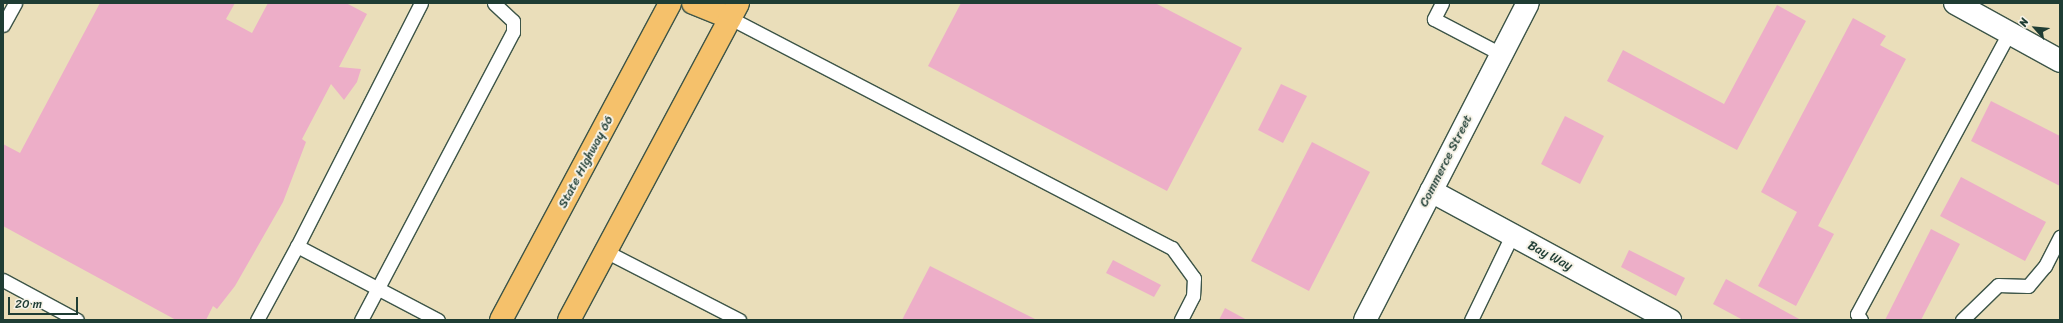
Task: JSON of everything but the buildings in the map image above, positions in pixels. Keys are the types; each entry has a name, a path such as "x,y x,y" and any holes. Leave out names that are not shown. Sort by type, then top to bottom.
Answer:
{"main road":[{"name":"State Highway 66","path":"501,320 670,3"},
{"path":"568,320 734,10 693,3"}],"street":[{"name":"Commerce Street","path":"1364,320 1528,3"},
{"path":"1955,3 2060,61"},
{"name":"Bay Way","path":"1431,191 1670,320"}],"lane":[{"path":"3,25 15,3"},
{"path":"258,320 298,246 421,3"},
{"path":"361,320 513,32 512,21 494,3"},
{"path":"1442,3 1434,19 1501,54"},
{"path":"734,10 1172,248 1194,278 1194,296 1181,320"},
{"path":"1861,320 1857,314 2009,33"},
{"path":"1471,320 1512,235"},
{"path":"1962,320 1998,285 2028,286 2045,266 2060,237"},
{"path":"298,246 438,320"},
{"path":"605,251 739,320"},
{"path":"3,280 77,320"}]}
